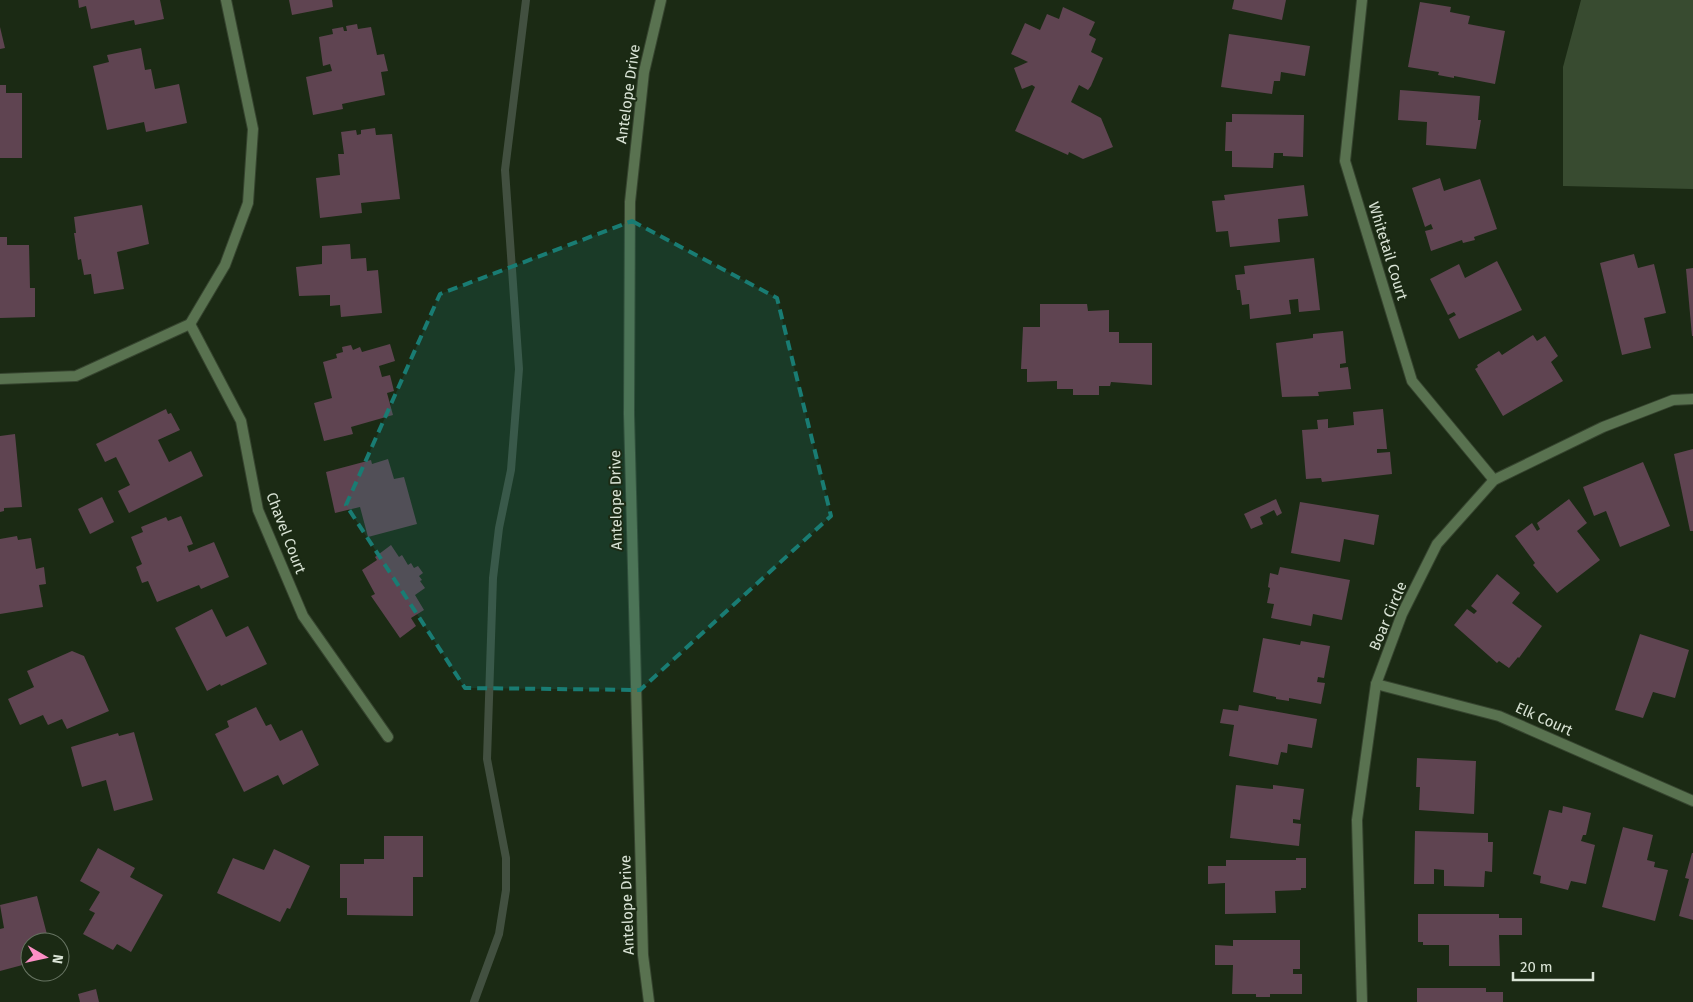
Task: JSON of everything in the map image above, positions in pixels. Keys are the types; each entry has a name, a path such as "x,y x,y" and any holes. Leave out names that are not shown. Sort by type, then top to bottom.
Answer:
{"street":[{"path":"0,379 76,376 190,324 225,264 248,203 253,129 226,0"},
{"name":"Antelope Drive","path":"649,1002 643,955 629,414 630,212 644,72 661,0"},
{"name":"Whitetail Court","path":"1362,0 1345,160 1412,381 1494,480"},
{"name":"Chavel Court","path":"190,324 241,421 258,510 302,616 388,737"},
{"name":"Boar Circle","path":"1362,1002 1357,820 1376,684 1402,614 1437,544 1494,480 1603,427 1674,400 1693,399"},
{"name":"Elk Court","path":"1376,684 1499,716 1693,801"}],"highlighted area":[{"path":"632,221 777,298 831,516 640,690 465,688 346,505 440,294"}],"green space":[{"path":"1581,0 1693,0 1693,189 1563,186 1563,67"}],"building":[{"path":"78,0 160,0 164,19 135,25 134,20 91,29 86,6 79,8"},
{"path":"289,0 332,0 333,7 292,15"},
{"path":"1234,0 1286,0 1282,20 1232,9"},
{"path":"1420,2 1451,7 1450,12 1470,16 1468,24 1505,31 1495,84 1454,76 1454,78 1438,75 1439,72 1408,67"},
{"path":"1063,7 1095,22 1089,35 1096,39 1091,52 1103,58 1091,86 1088,90 1079,85 1071,102 1101,118 1113,147 1083,159 1069,152 1068,155 1015,131 1035,87 1032,85 1022,89 1014,68 1028,62 1011,54 1025,23 1040,30 1047,14 1059,19"},
{"path":"357,24 358,29 371,27 377,55 384,54 388,71 381,72 385,95 342,104 343,109 313,115 306,77 332,71 330,64 323,66 319,37 333,34 332,29 343,27 344,31 347,31 346,26"},
{"path":"0,27 5,48 0,49"},
{"path":"1229,34 1310,46 1305,76 1281,72 1280,81 1274,81 1272,94 1221,87"},
{"path":"141,48 145,70 151,69 155,89 179,84 187,123 146,132 144,122 107,130 93,66 109,62 107,55"},
{"path":"0,85 6,85 6,93 22,93 22,158 0,158"},
{"path":"1400,90 1480,96 1478,120 1481,120 1476,149 1426,145 1427,122 1398,120"},
{"path":"1232,114 1304,115 1303,157 1283,156 1283,153 1274,153 1273,168 1232,167 1232,151 1225,151 1226,122 1232,122"},
{"path":"375,128 376,135 392,134 400,199 361,203 362,213 320,218 316,178 340,175 338,154 344,154 341,132 356,130 357,135 361,134 361,130"},
{"path":"1440,178 1444,191 1480,179 1497,229 1474,237 1475,240 1463,243 1462,240 1431,251 1425,231 1433,229 1431,224 1425,227 1412,188"},
{"path":"1304,185 1308,216 1278,219 1280,242 1230,247 1228,231 1216,232 1212,201 1225,200 1224,195"},
{"path":"142,205 149,244 117,252 124,289 94,294 91,274 84,275 81,259 78,260 74,217"},
{"path":"0,237 7,237 7,245 29,245 30,288 35,288 35,317 0,318"},
{"path":"350,244 351,259 366,258 367,271 378,270 382,313 341,317 340,305 330,306 330,295 299,296 296,267 322,264 322,246"},
{"path":"1634,254 1638,268 1654,264 1666,313 1644,318 1651,348 1622,355 1600,263"},
{"path":"1314,258 1320,310 1299,312 1298,299 1289,300 1291,314 1250,319 1249,304 1242,305 1235,275 1245,274 1244,266"},
{"path":"1497,261 1522,310 1459,339 1449,319 1456,315 1454,312 1448,315 1430,279 1459,264 1465,278"},
{"path":"1693,268 1693,336 1692,336 1686,269"},
{"path":"1040,304 1087,304 1088,311 1109,310 1109,332 1119,332 1119,343 1152,343 1152,385 1111,382 1110,386 1099,386 1099,395 1073,395 1073,389 1057,389 1057,381 1027,382 1027,369 1021,369 1023,327 1040,327"},
{"path":"1343,331 1346,363 1340,364 1340,368 1348,367 1351,389 1318,392 1319,396 1282,397 1276,343 1313,338 1313,334"},
{"path":"1533,335 1537,341 1545,336 1558,356 1551,362 1563,381 1503,416 1475,369 1478,367 1477,365 1499,351 1502,355"},
{"path":"390,344 395,361 379,366 382,377 390,375 394,391 387,393 393,415 351,427 353,434 324,441 314,403 332,398 323,362 337,358 336,354 343,352 342,347 351,345 353,350 360,347 362,352"},
{"path":"166,409 168,414 171,413 180,430 158,440 169,462 191,451 203,476 129,513 118,491 130,485 116,457 105,462 96,444"},
{"path":"1383,409 1387,449 1377,449 1377,453 1390,452 1392,474 1322,482 1321,478 1306,479 1302,430 1318,429 1317,420 1328,419 1328,428 1354,425 1353,412"},
{"path":"15,434 22,507 4,508 4,511 0,512 0,436"},
{"path":"1693,449 1693,531 1690,531 1674,454"},
{"path":"388,459 394,479 404,477 417,524 368,537 360,507 335,513 326,472 371,460 372,464"},
{"path":"1643,462 1670,526 1620,547 1606,511 1594,516 1583,487"},
{"path":"102,497 114,522 90,534 78,509"},
{"path":"1276,499 1282,513 1277,516 1274,510 1260,517 1263,524 1251,529 1244,514"},
{"path":"1569,499 1587,523 1577,531 1600,560 1557,593 1533,565 1535,563 1515,536 1532,523 1537,531 1540,529 1537,523"},
{"path":"1300,502 1379,515 1374,545 1344,539 1340,562 1291,553"},
{"path":"181,516 193,544 187,546 189,552 214,542 229,577 201,589 199,585 157,602 148,581 142,583 136,567 142,564 131,537 143,532 141,527 166,517 168,521"},
{"path":"17,536 18,540 31,538 36,569 44,567 46,584 39,585 43,607 0,614 0,539"},
{"path":"391,545 399,557 402,555 408,565 411,563 414,568 418,566 423,573 419,576 422,580 420,581 425,588 415,595 424,610 411,618 416,626 400,638 371,596 375,594 362,570 377,560 375,557"},
{"path":"1280,567 1350,580 1342,620 1313,614 1311,626 1271,618 1274,604 1267,603 1270,573 1278,575"},
{"path":"1497,574 1520,593 1512,603 1542,626 1519,658 1509,668 1499,661 1497,663 1454,625 1467,609 1474,614 1477,611 1471,606"},
{"path":"212,609 226,637 248,626 267,664 207,691 175,628"},
{"path":"1640,634 1689,650 1675,698 1653,692 1643,718 1615,710"},
{"path":"1263,638 1300,645 1301,641 1330,646 1324,678 1318,677 1317,682 1325,683 1321,704 1289,698 1289,701 1276,699 1276,697 1253,692"},
{"path":"72,651 84,656 109,711 67,729 62,719 48,725 43,715 20,725 8,699 34,687 27,671"},
{"path":"1239,705 1317,719 1312,748 1288,744 1287,753 1281,752 1278,765 1229,756 1234,725 1220,723 1223,709 1238,711"},
{"path":"256,707 266,726 271,724 280,741 302,730 319,765 283,785 278,775 244,792 215,734 229,727 227,721"},
{"path":"134,732 153,800 114,811 106,780 82,787 71,747 118,733 119,736"},
{"path":"1417,758 1476,761 1474,814 1419,810 1420,787 1416,787"},
{"path":"1236,785 1273,789 1273,785 1304,789 1300,820 1293,819 1293,823 1301,824 1299,846 1230,838"},
{"path":"1563,806 1591,813 1586,835 1583,835 1581,841 1595,845 1586,884 1571,881 1568,890 1540,883 1541,876 1533,874 1549,810 1562,813"},
{"path":"1623,827 1653,835 1647,860 1655,862 1654,867 1668,870 1655,921 1602,907"},
{"path":"1415,831 1488,833 1488,842 1493,842 1492,872 1485,871 1484,887 1444,886 1444,870 1434,869 1434,884 1414,884"},
{"path":"384,836 423,836 423,877 413,877 413,916 347,915 347,898 340,898 340,864 364,864 364,859 384,859"},
{"path":"98,848 135,868 130,877 163,895 131,952 117,944 113,950 83,934 95,913 89,910 100,892 80,881"},
{"path":"274,849 310,866 290,909 287,908 280,922 217,893 233,858 264,870"},
{"path":"1692,853 1693,920 1679,916 1689,879 1685,878"},
{"path":"1296,858 1306,858 1306,888 1301,888 1301,890 1275,891 1276,913 1225,914 1225,883 1208,884 1208,866 1226,866 1226,860 1296,860"},
{"path":"37,896 46,932 20,932 20,966 0,971 0,929 4,928 0,905"},
{"path":"1418,914 1499,914 1499,918 1522,918 1522,935 1499,935 1500,966 1449,966 1449,945 1423,945 1423,942 1418,942"},
{"path":"1233,940 1300,940 1300,969 1293,969 1293,974 1302,974 1302,994 1270,994 1270,997 1256,997 1256,994 1232,994 1233,965 1215,965 1215,945 1233,946"},
{"path":"1417,988 1486,988 1486,992 1503,992 1503,1002 1417,1002"},
{"path":"96,989 99,1002 80,1002 78,994"}],"waterway":[{"path":"474,1002 499,934 506,890 506,858 487,759 493,578 499,528 511,470 519,369 505,170 526,0"}]}
